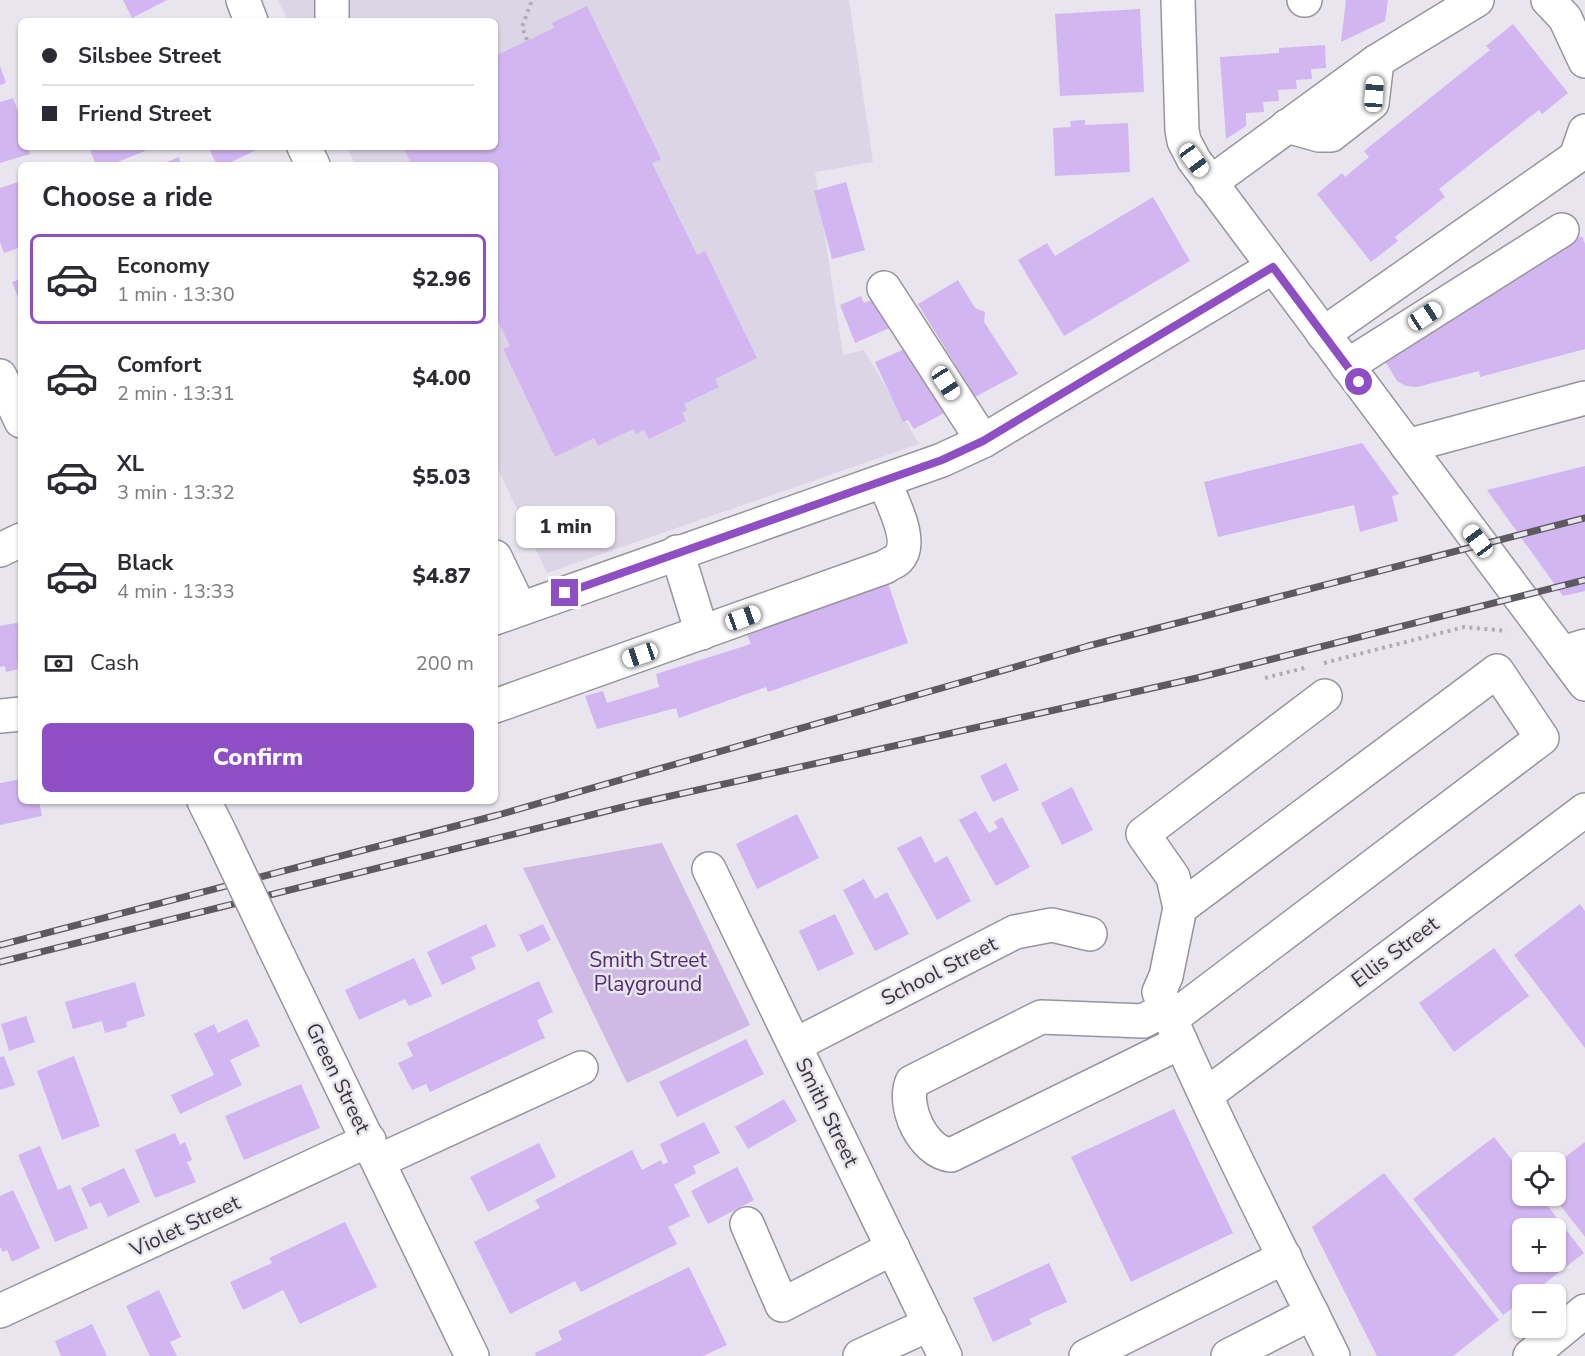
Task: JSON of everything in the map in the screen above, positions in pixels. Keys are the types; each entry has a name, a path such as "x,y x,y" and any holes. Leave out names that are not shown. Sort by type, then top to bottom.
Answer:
{"street":[{"path":"243,0 250,18"},
{"path":"332,0 332,18"},
{"path":"1178,0 1184,141 1194,160 1407,446 1565,645 1585,684"},
{"path":"1210,183 1377,61 1477,0"},
{"path":"1548,0 1565,18 1585,61"},
{"path":"1323,334 1576,157 1585,131"},
{"path":"1347,366 1562,230"},
{"path":"498,571 507,614 942,460 983,441 1273,267"},
{"path":"884,288 983,441"},
{"path":"0,376 18,415"},
{"path":"1407,446 1585,398"},
{"path":"498,705 885,567 899,559 905,535 884,481"},
{"path":"0,550 18,541"},
{"path":"677,552 702,633"},
{"path":"1169,1016 1143,1021 1041,1017 912,1082 909,1091 909,1107 929,1145 942,1154 951,1155 1169,1016 1542,738 1497,671 1180,908"},
{"path":"1325,696 1143,834 1173,877 1180,908 1166,976 1169,1016 1333,1356"},
{"path":"0,716 18,714"},
{"name":"Green Street","path":"206,804 472,1356"},
{"name":"Ellis Street","path":"1206,1095 1585,810"},
{"name":"Smith Street","path":"709,869 945,1356"},
{"name":"School Street","path":"795,1045 1015,932 1052,925 1090,934"},
{"name":"Violet Street","path":"0,1311 374,1151 581,1068"},
{"path":"747,1224 782,1305 893,1248"},
{"path":"1086,1356 1285,1257"},
{"path":"1530,1356 1585,1311"},
{"path":"1228,1356 1312,1313"},
{"path":"860,1356 930,1324"}],"path":[{"path":"527,40 522,27 532,0"},
{"path":"1320,664 1464,627 1565,645"},
{"path":"1265,678 1309,666"}],"shaded area":[{"path":"278,0 849,0 873,162 815,172 843,355 864,350 919,444 547,573 498,469 498,162 354,162 348,150 498,150 498,18 287,18"}],"green space":[{"name":"Smith Street Playground","path":"662,843 750,1025 627,1083 523,868"}],"building":[{"path":"123,0 167,0 132,18"},
{"path":"1346,0 1388,0 1385,21 1341,42"},
{"path":"587,6 661,159 652,163 697,255 705,251 757,358 715,379 719,387 684,404 687,410 682,413 686,421 649,439 644,430 636,434 633,429 598,446 594,438 555,457 503,349 510,346 498,321 498,162 410,162 404,150 498,150 498,55 554,28 552,23"},
{"path":"1140,9 1144,92 1060,96 1055,14"},
{"path":"1513,24 1568,93 1542,114 1539,110 1439,189 1445,197 1395,237 1398,241 1371,262 1317,194 1342,173 1345,177 1369,157 1364,151 1490,50 1486,46"},
{"path":"1325,45 1326,68 1311,69 1312,79 1296,80 1297,89 1278,90 1279,101 1263,102 1264,112 1246,113 1246,126 1226,139 1220,57 1279,53 1279,48"},
{"path":"0,66 6,83 0,85"},
{"path":"13,98 18,111 18,150 29,150 30,154 0,163 0,102"},
{"path":"1085,120 1085,125 1128,123 1130,172 1055,176 1053,128 1071,127 1070,121"},
{"path":"90,150 145,151 118,162 95,162"},
{"path":"210,150 256,150 231,162 216,162"},
{"path":"179,157 180,162 166,162"},
{"path":"18,182 18,248 4,253 0,242 0,188"},
{"path":"846,182 865,250 832,259 814,191"},
{"path":"1153,197 1190,261 1064,336 1018,260 1047,243 1055,256"},
{"path":"1582,236 1585,244 1585,349 1480,377 1479,371 1417,387 1406,386 1397,381 1380,353"},
{"path":"18,280 18,297 12,282"},
{"path":"958,280 975,308 985,312 984,322 1018,374 975,397 918,304"},
{"path":"861,296 864,303 881,296 894,326 855,343 840,305"},
{"path":"907,348 946,412 914,429 908,420 903,422 875,362"},
{"path":"1362,443 1399,494 1392,496 1398,521 1360,532 1354,505 1218,537 1204,482"},
{"path":"1585,466 1585,591 1563,596 1487,490"},
{"path":"888,583 908,643 768,692 766,687 679,718 676,708 597,729 585,696 603,691 607,703 659,687 656,674 751,644 746,632"},
{"path":"18,623 18,669 6,672 5,666 0,667 0,626"},
{"path":"1006,763 1019,790 993,802 980,776"},
{"path":"18,780 18,804 40,804 42,816 0,825 0,783"},
{"path":"1072,787 1093,830 1062,845 1041,803"},
{"path":"976,811 989,833 998,828 994,822 1002,817 1030,867 996,886 959,820"},
{"path":"797,814 819,858 757,889 736,844"},
{"path":"921,836 935,863 947,856 971,901 937,920 897,848"},
{"path":"864,879 875,899 887,892 909,934 875,951 843,890"},
{"path":"1580,904 1585,911 1585,1048 1514,955"},
{"path":"835,914 854,954 818,971 799,931"},
{"path":"486,924 496,946 471,957 476,969 442,985 427,952"},
{"path":"543,924 551,940 527,952 519,935"},
{"path":"1494,948 1529,996 1454,1052 1419,1003"},
{"path":"414,958 432,996 409,1006 405,999 359,1020 345,990"},
{"path":"539,981 553,1012 537,1020 545,1038 430,1092 426,1084 412,1090 398,1063 413,1056 407,1043"},
{"path":"135,982 145,1016 126,1022 127,1027 105,1033 102,1021 73,1029 65,1002"},
{"path":"26,1016 35,1042 9,1051 1,1024"},
{"path":"247,1019 260,1046 230,1060 242,1085 180,1114 171,1095 214,1075 194,1034 214,1024 218,1033"},
{"path":"746,1039 764,1074 677,1117 659,1082"},
{"path":"4,1056 15,1085 0,1090 0,1057"},
{"path":"74,1056 100,1126 62,1140 37,1071"},
{"path":"301,1084 320,1128 244,1160 225,1116"},
{"path":"784,1099 797,1121 748,1149 735,1127"},
{"path":"1174,1109 1233,1233 1131,1282 1071,1157"},
{"path":"704,1122 720,1153 693,1166 696,1173 674,1185 690,1216 668,1227 677,1244 581,1292 575,1281 510,1314 474,1242 540,1208 535,1200 632,1150 642,1170 661,1160 663,1165 668,1162 660,1144"},
{"path":"175,1133 180,1145 185,1142 192,1160 187,1162 196,1182 155,1198 135,1150"},
{"path":"1494,1137 1512,1160 1512,1206 1548,1206 1557,1218 1512,1218 1512,1272 1559,1272 1544,1284 1512,1284 1512,1308 1503,1315 1413,1199"},
{"path":"1585,1142 1585,1237 1561,1206 1566,1206 1566,1156"},
{"path":"539,1143 556,1177 488,1212 470,1177"},
{"path":"40,1146 58,1190 70,1185 88,1228 55,1242 18,1155"},
{"path":"737,1167 754,1200 708,1224 691,1191"},
{"path":"124,1168 140,1202 108,1217 101,1202 90,1207 81,1188"},
{"path":"1384,1173 1499,1320 1453,1356 1377,1356 1312,1227"},
{"path":"13,1190 40,1248 12,1262 7,1250 3,1252 0,1247 0,1196"},
{"path":"345,1222 377,1287 300,1324 283,1290 243,1310 230,1282 272,1263 269,1258"},
{"path":"1566,1230 1584,1253 1566,1267"},
{"path":"1049,1263 1067,1302 1029,1319 1032,1324 993,1342 973,1298"},
{"path":"689,1267 727,1345 703,1356 536,1356 535,1353 562,1340 558,1331"},
{"path":"159,1290 181,1337 170,1342 177,1356 150,1356 126,1306"},
{"path":"92,1324 107,1356 61,1356 55,1341"}],"railway":[{"path":"0,945 498,815 1088,646 1585,518"},
{"path":"0,962 635,804 1197,678 1585,580"}],"route":[{"path":"565,593 942,460 983,441 1273,267 1359,382"}]}
